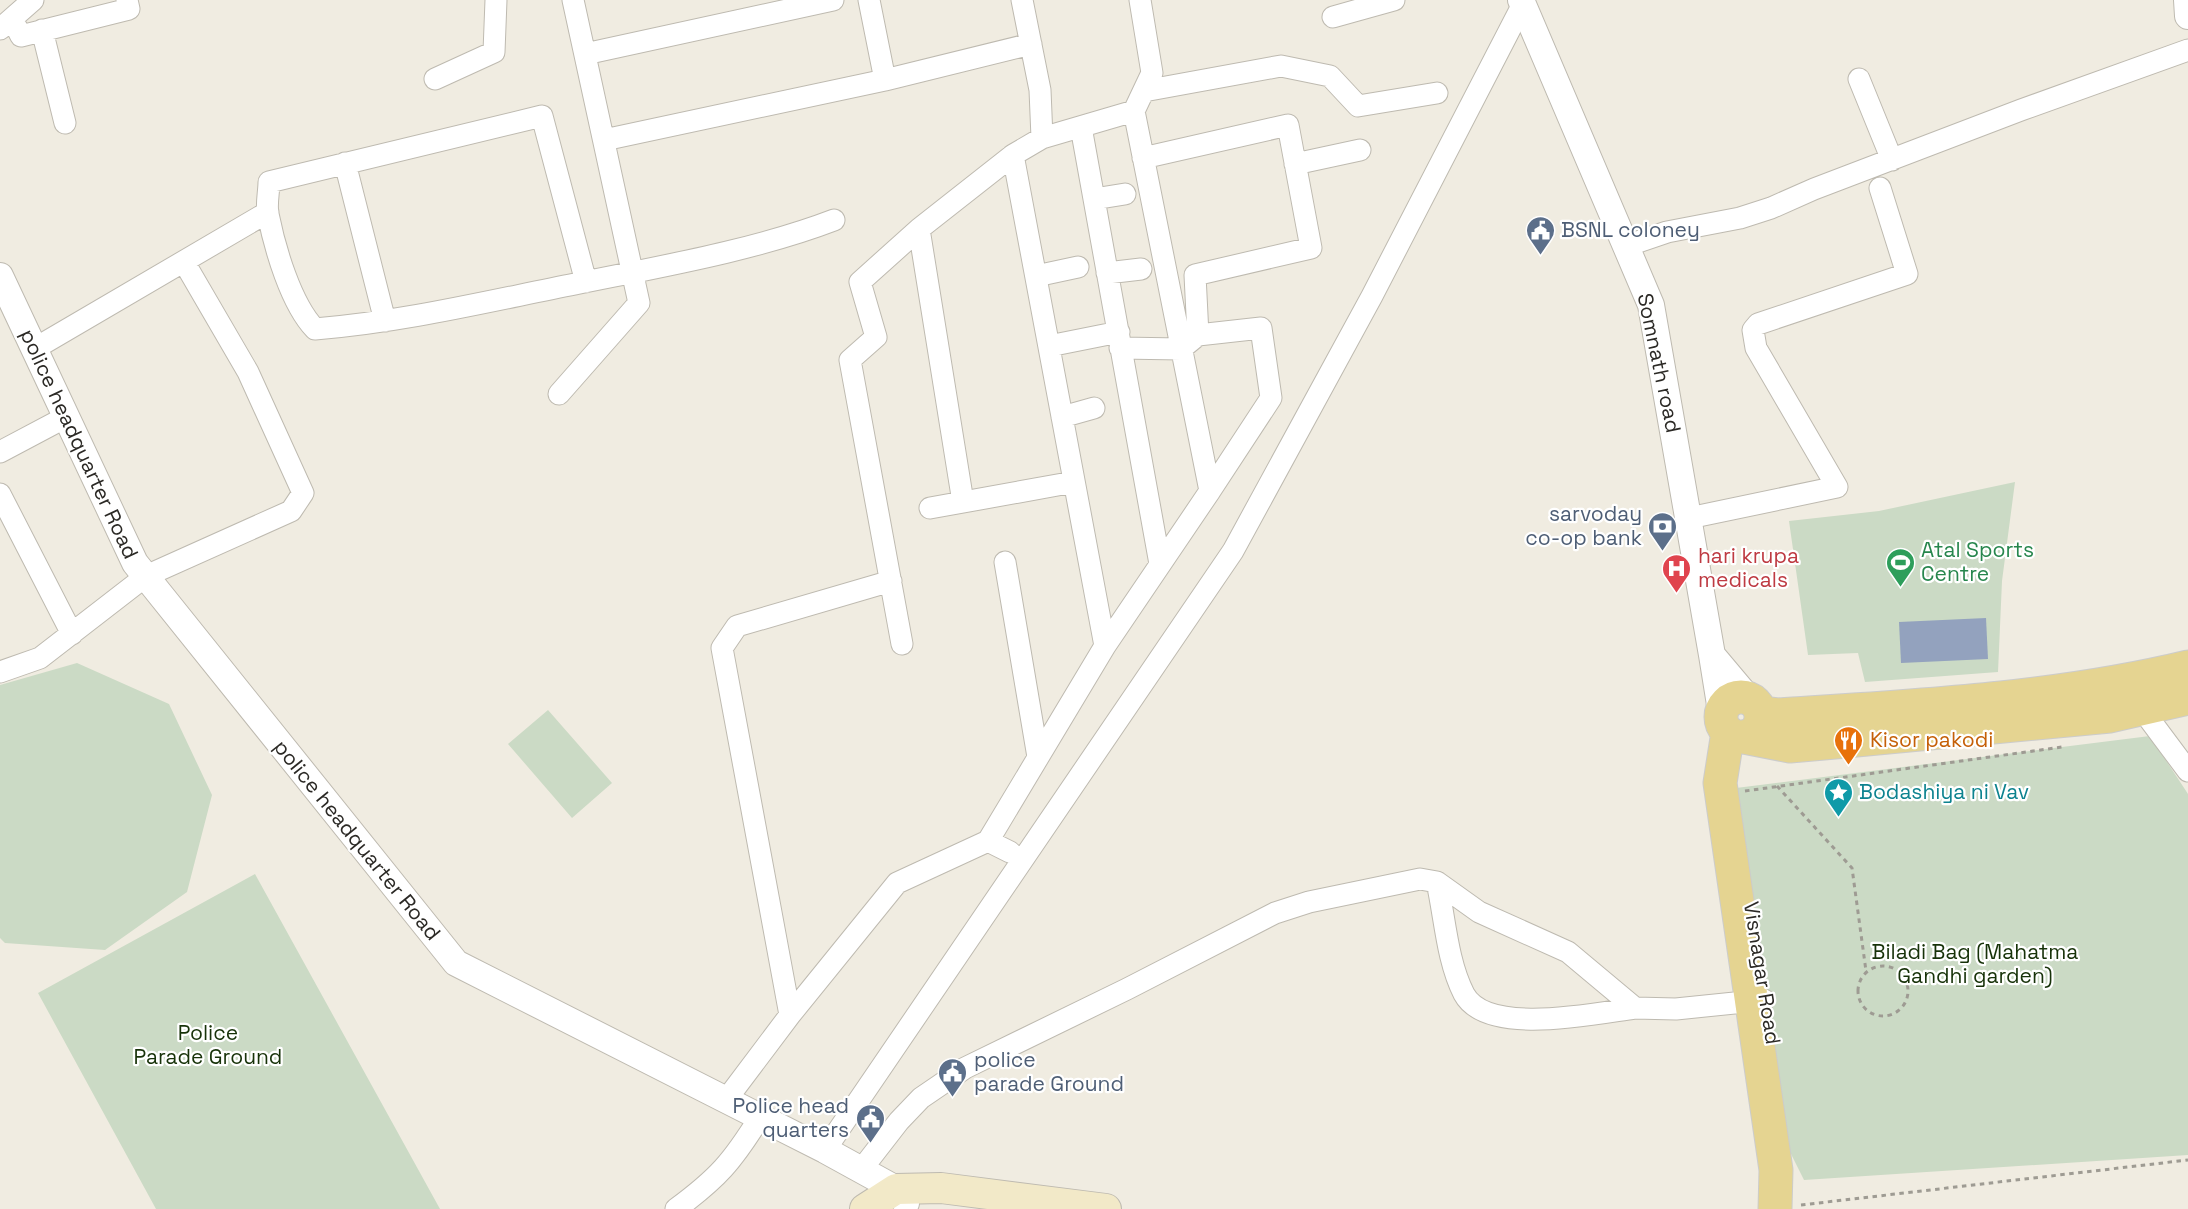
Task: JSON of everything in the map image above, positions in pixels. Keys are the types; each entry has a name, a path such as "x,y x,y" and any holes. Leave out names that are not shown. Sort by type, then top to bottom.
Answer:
{"main road":[{"path":"1740,722 1779,715 1912,706 2122,683 2188,667"},
{"path":"1740,722 1790,746 2110,716 2188,698"},
{"path":"1740,722 1720,783 1759,1001"},
{"name":"Visnagar Road","path":"1740,722 1734,792 1787,1208"},
{"path":"864,1209 941,1188 1106,1209"},
{"path":"900,1200 945,1199 1012,1209"}],"street":[{"path":"33,0 6,24 21,36 129,9 128,0"},
{"path":"435,79 494,52 496,0"},
{"path":"559,394 639,303 573,0"},
{"path":"585,54 833,0"},
{"path":"869,0 885,80"},
{"path":"1022,0 1040,90 1042,138"},
{"path":"1140,0 1152,73 1134,111 1210,491"},
{"path":"1333,17 1394,0"},
{"path":"2187,0 2188,16"},
{"path":"825,1150 1233,551 1372,296 1522,2"},
{"name":"Somnath road","path":"1522,2 1652,305 1712,655 1740,722"},
{"path":"42,30 65,123"},
{"path":"604,140 885,80 1031,44"},
{"path":"1626,246 1667,232 1740,218 1771,208 1892,159 2188,50"},
{"path":"1144,91 1281,66 1330,76 1358,106 1437,93"},
{"path":"1859,79 1892,159"},
{"path":"902,644 850,360 876,337 860,282 919,230 1013,155 1042,138 1134,111"},
{"path":"586,282 542,116 269,182 268,212 295,300 315,329 385,321 586,282 803,232 834,220"},
{"path":"1143,158 1288,125 1311,248 1195,275 1198,335"},
{"path":"1081,126 1160,564"},
{"path":"1295,164 1360,150"},
{"path":"1013,155 1105,646"},
{"path":"345,163 385,321"},
{"path":"1689,519 1838,487 1756,348 1753,330 1758,324 1907,274 1880,188"},
{"path":"1094,199 1125,194"},
{"path":"34,349 268,212"},
{"path":"919,230 963,502"},
{"path":"2,667 40,658 146,576 291,511 303,493 248,372 184,262"},
{"path":"1036,276 1078,267"},
{"path":"1107,273 1141,268"},
{"name":"police headquarter Road","path":"0,276 135,562 456,963 825,1150 861,1170 900,1200"},
{"path":"726,1100 790,1015 897,883 988,840 1105,646 1271,398 1261,328 1198,335 1181,349 1120,340 1049,346"},
{"path":"1062,417 1094,408"},
{"path":"0,452 66,417"},
{"path":"930,508 1074,482"},
{"path":"0,495 72,634"},
{"path":"1005,562 1038,757"},
{"path":"790,1015 722,648 737,626 891,581"},
{"path":"2122,683 2188,771"},
{"path":"988,840 1010,852"},
{"path":"861,1170 898,1121 921,1098 965,1068 1275,913 1309,903 1420,879 1437,882 1479,912 1568,952 1635,1008"},
{"path":"1437,882 1455,972 1465,996 1475,1005 1491,1013 1521,1020 1565,1018 1635,1008 1676,1008 1759,1001"},
{"path":"676,1209 712,1182 732,1161 760,1118"}],"path":[{"path":"1734,792 2068,747"},
{"path":"1777,786 1852,868 1866,971 1858,984 1859,1001 1864,1008 1878,1016 1901,1009 1906,1002 1908,985 1899,970 1883,965 1866,971"},
{"path":"1787,1208 2188,1160"}],"green space":[{"name":"Atal Sports Centre","path":"2015,482 2002,581 1998,672 1865,682 1858,653 1808,655 1789,521 1879,511"},
{"path":"77,663 169,704 212,795 187,892 105,950 5,943 0,938 0,685"},
{"path":"548,710 612,783 572,818 508,744"},
{"name":"Biladi Bag (Mahatma Gandhi garden)","path":"2150,736 2188,794 2188,1155 1804,1180 1786,1144 1728,789"},
{"name":"Police Parade Ground","path":"255,874 440,1209 156,1209 38,993"}],"water":[{"path":"1986,618 1988,659 1901,663 1899,622"}],"place":[{"name":"BSNL coloney","path":"1540,256"},
{"name":"sarvoday co-op bank","path":"1663,552"},
{"name":"Atal Sports Centre","path":"1900,588"},
{"name":"hari krupa medicals","path":"1677,594"},
{"name":"Kisor pakodi","path":"1849,766"},
{"name":"Bodashiya ni Vav","path":"1838,818"},
{"name":"police parade Ground","path":"953,1098"},
{"name":"Police head quarters","path":"870,1144"}]}
